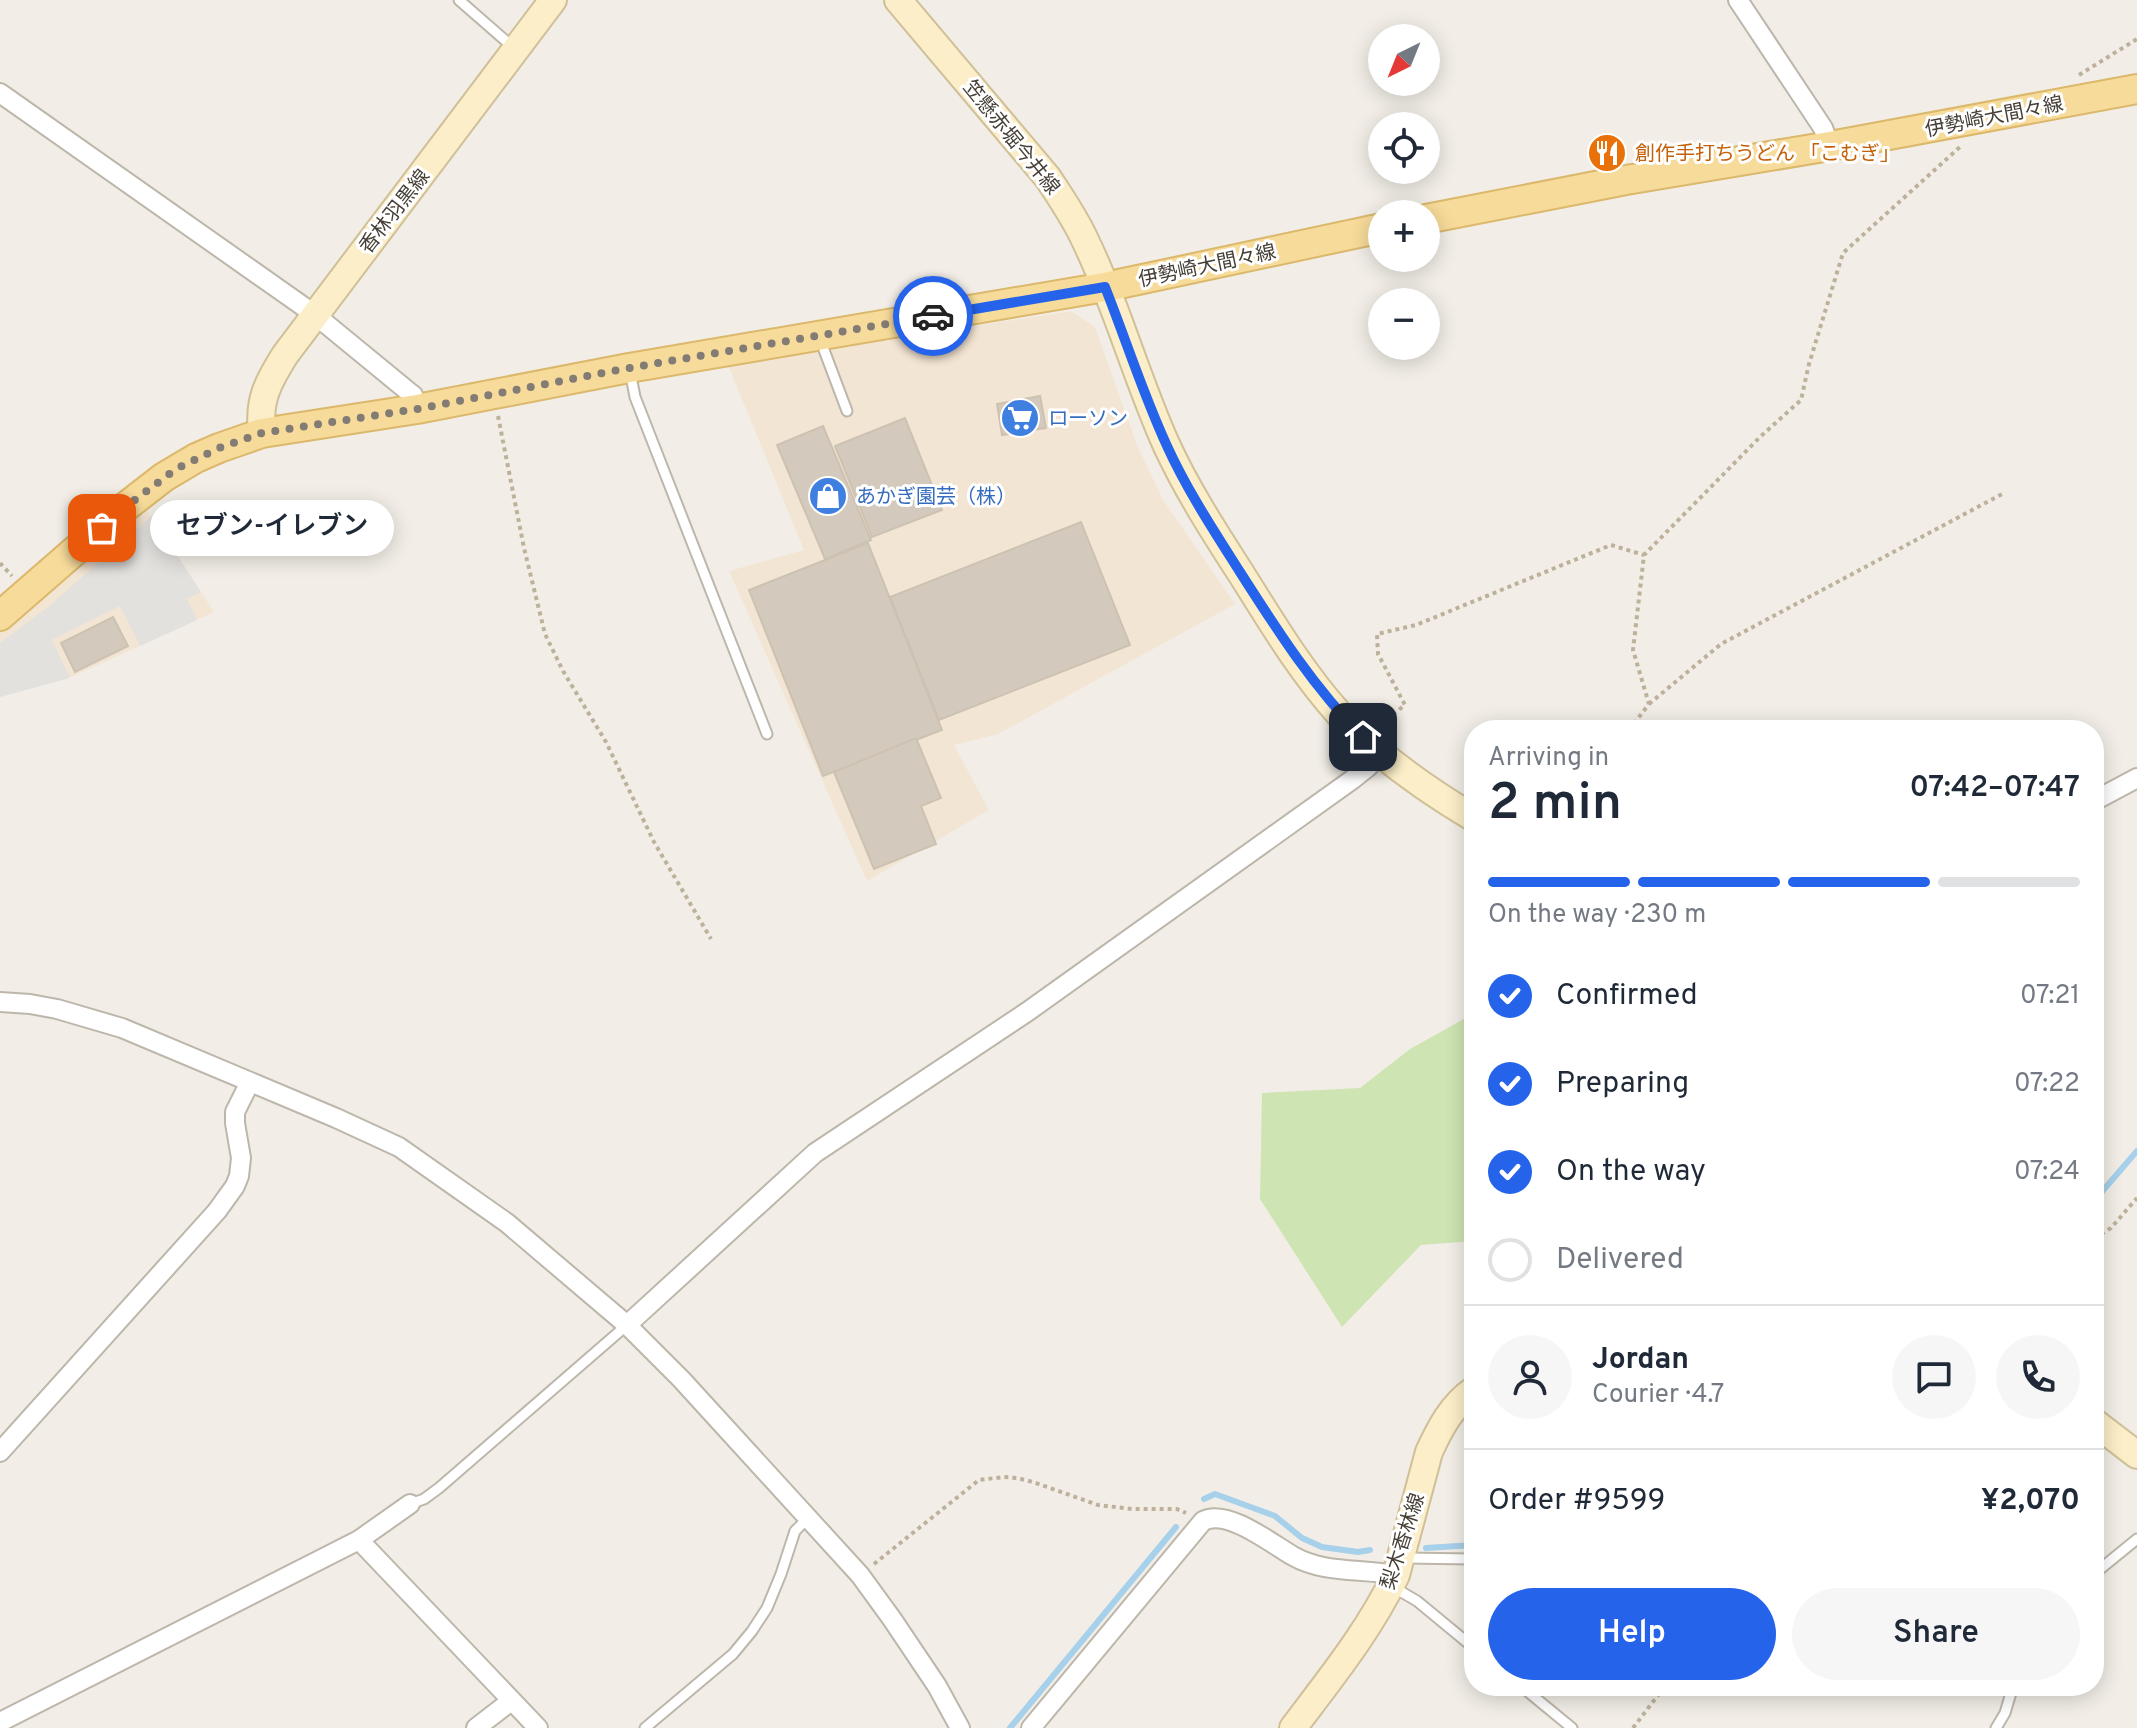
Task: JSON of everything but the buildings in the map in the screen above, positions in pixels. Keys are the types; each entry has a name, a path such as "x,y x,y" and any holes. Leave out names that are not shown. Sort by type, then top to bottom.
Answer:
{"main road":[{"name":"香林羽黒線","path":"262,433 260,407 272,375 314,314 553,0"},
{"name":"笠懸赤堀今井線","path":"898,0 1048,178 1086,241 1105,287"},
{"name":"伊勢崎大間々線","path":"1440,216 2137,89"},
{"name":"伊勢崎大間々線","path":"0,616 164,477 196,458 262,433 417,409 629,368 1105,287 1368,231"},
{"path":"1105,287 1166,445 1206,519 1275,628 1320,690 1371,745 1424,789 1464,812"},
{"name":"梨木香林線","path":"1293,1728 1367,1626 1395,1573 1429,1452 1453,1410 1464,1400"},
{"path":"2104,1429 2131,1447"}],"street":[{"path":"1738,0 1823,128 1830,146"},
{"path":"0,93 314,314 413,395 417,409"},
{"path":"627,1325 815,1153 1064,987 1353,779 1368,767 1371,745"},
{"path":"2104,796 2137,778"},
{"path":"0,1002 30,1004 91,1017 336,1118 399,1147 507,1223 627,1325 681,1379 860,1575 920,1659 960,1728"},
{"path":"0,1452 229,1195 241,1166 235,1112 250,1082"},
{"path":"0,1722 359,1540 410,1504"},
{"path":"1031,1728 1203,1521 1210,1517 1243,1526 1291,1555 1318,1567 1395,1573"},
{"path":"359,1540 538,1728"},
{"path":"476,1728 511,1701"}],"lane":[{"path":"459,0 516,50"},
{"path":"822,335 824,350 847,411"},
{"path":"629,368 635,397 767,734"},
{"path":"410,1504 439,1488 627,1325"},
{"path":"645,1728 733,1654 752,1631 767,1608 795,1531 808,1518"},
{"path":"2104,1566 2137,1539"},
{"path":"1464,1561 1395,1573 1417,1601 1464,1640"},
{"path":"1533,1696 1572,1728"},
{"path":"1996,1728 2010,1696"}],"path":[{"path":"2078,75 2137,39"},
{"path":"1649,704 1633,650 1644,555 1760,437 1801,400 1843,253 1958,150 1982,118"},
{"path":"493,394 545,634 563,671 606,742 654,842 711,939"},
{"path":"1637,720 1649,704 1721,644 2004,493"},
{"path":"1371,745 1405,705 1378,654 1377,634 1416,625 1611,545 1644,555"},
{"path":"2104,1232 2137,1198"},
{"path":"860,1575 979,1480 1017,1478 1098,1505 1177,1509 1203,1521"},
{"path":"1633,1728 1657,1696"}],"shaded area":[{"path":"1071,311 1095,327 1137,445 1163,500 1235,604 998,734 954,745 989,810 867,881 729,571 804,550 728,365"},
{"path":"146,508 214,612 74,676 0,697 0,631"},
{"path":"152,516 201,592 187,599 197,620 140,646 120,606 52,640 70,678 0,697 0,643 48,607"}],"green space":[{"path":"1464,1019 1464,1242 1421,1245 1342,1327 1260,1199 1262,1093 1360,1088 1410,1049"}],"waterway":[{"path":"2104,1189 2137,1151"},
{"path":"1204,1499 1215,1494 1275,1516 1302,1538 1322,1547 1358,1552 1370,1550"},
{"path":"1010,1728 1176,1527"},
{"path":"1426,1548 1464,1546"}],"way so far":[{"path":"102,528 176,469 242,438 933,316"}],"place":[{"name":"創作手打ちうどん 「こむぎ」","path":"1607,153"},
{"name":"ローソン","path":"1020,418"},
{"name":"あかぎ園芸（株）","path":"828,496"},
{"name":"セブン-イレブン","path":"102,528"}],"route":[{"path":"933,316 1105,287 1166,445 1206,519 1275,628 1320,690 1363,737"}]}
